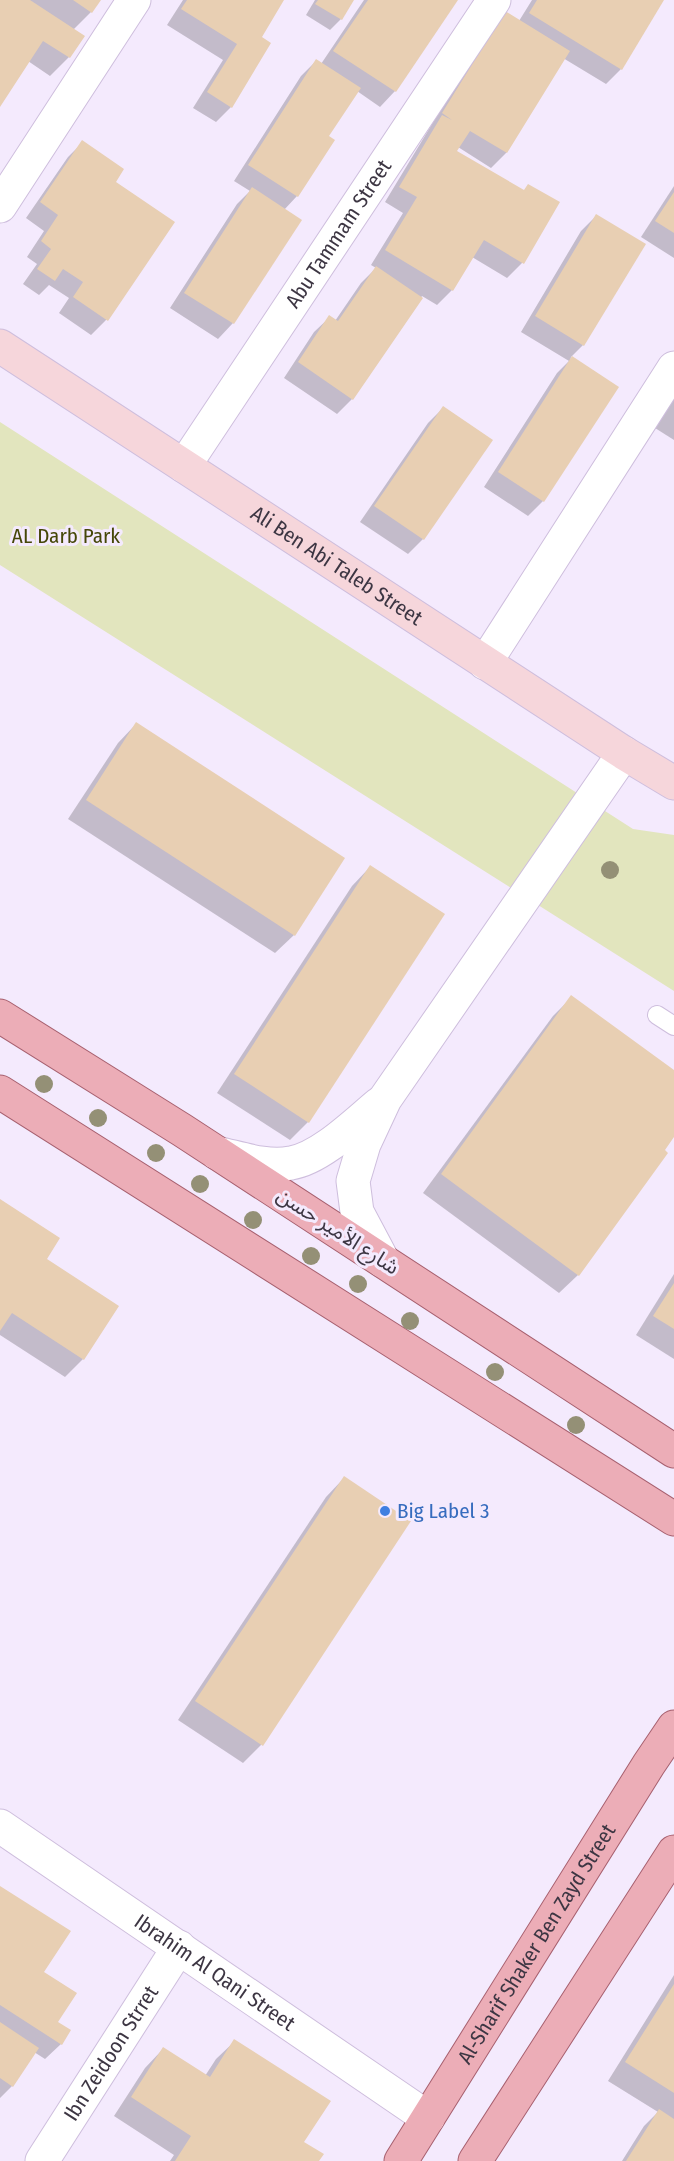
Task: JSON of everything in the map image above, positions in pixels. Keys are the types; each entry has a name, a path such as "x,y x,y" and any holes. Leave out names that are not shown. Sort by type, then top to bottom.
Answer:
{"main road":[{"name":"Ali Ben Abi Taleb Street","path":"0,346 485,663 674,783"},
{"name":"شارع الأمير حسن","path":"0,1016 217,1153 674,1451"},
{"path":"0,1092 674,1519"},
{"name":"Al-Sharif Shaker Ben Zayd Street","path":"401,2161 674,1727"},
{"path":"475,2161 674,1852"}],"street":[{"path":"0,207 134,0"},
{"name":"Abu Tammam Street","path":"184,466 494,0"},
{"path":"485,663 674,368"},
{"path":"383,1261 357,1212 352,1181 364,1144 385,1099 624,753"},
{"path":"217,1153 266,1163 291,1164 316,1153 385,1099"},
{"name":"Ibrahim Al Qani Street","path":"0,1826 428,2118"},
{"name":"Ibn Zeidoon Strret","path":"42,2161 179,1947"}],"lane":[{"path":"657,1016 674,1026"}],"green space":[{"name":"AL Darb Park","path":"0,422 633,829 674,835 674,991 0,565"}],"building":[{"path":"0,0 30,0 85,36 70,58 43,41 0,107"},
{"path":"73,0 101,0 92,13"},
{"path":"187,0 284,0 262,37 271,43 232,108 207,92 237,44 181,9"},
{"path":"318,0 354,0 342,20 315,4"},
{"path":"368,0 458,0 396,92 333,51"},
{"path":"537,0 664,0 622,70 529,13"},
{"path":"505,11 570,51 507,153 470,131 457,151 524,190 528,184 560,202 524,264 484,240 453,291 385,250 417,197 399,187 442,115 452,120 442,113"},
{"path":"316,59 361,88 329,136 335,140 298,197 248,165"},
{"path":"82,140 124,169 116,182 175,222 108,321 73,297 83,282 63,269 55,281 37,269 51,249 41,241 58,215 40,202"},
{"path":"252,187 302,220 234,324 184,293"},
{"path":"674,192 674,233 655,221"},
{"path":"596,214 646,244 584,346 535,316"},
{"path":"376,266 423,298 353,400 298,362 329,315 338,321"},
{"path":"572,356 619,387 544,502 498,472"},
{"path":"443,406 493,440 424,540 374,506"},
{"path":"136,722 345,858 295,936 86,800"},
{"path":"370,865 445,914 309,1123 234,1074"},
{"path":"571,995 674,1070 674,1137 665,1150 668,1153 579,1276 441,1174"},
{"path":"0,1199 60,1238 47,1259 119,1306 84,1360 12,1313 0,1331"},
{"path":"674,1283 674,1329 653,1316"},
{"path":"344,1476 411,1521 263,1746 195,1701"},
{"path":"0,1886 71,1931 44,1972 77,1993 58,2022 71,2030 62,2045 0,2005"},
{"path":"674,1984 674,2093 625,2062"},
{"path":"0,2022 39,2048 13,2087 0,2078"},
{"path":"234,2039 331,2101 304,2142 324,2154 319,2161 175,2161 191,2136 131,2097 163,2047 210,2077"},
{"path":"659,2109 674,2119 674,2161 626,2161"}],"place":[{"name":"Big Label 3","path":"385,1511"}]}
